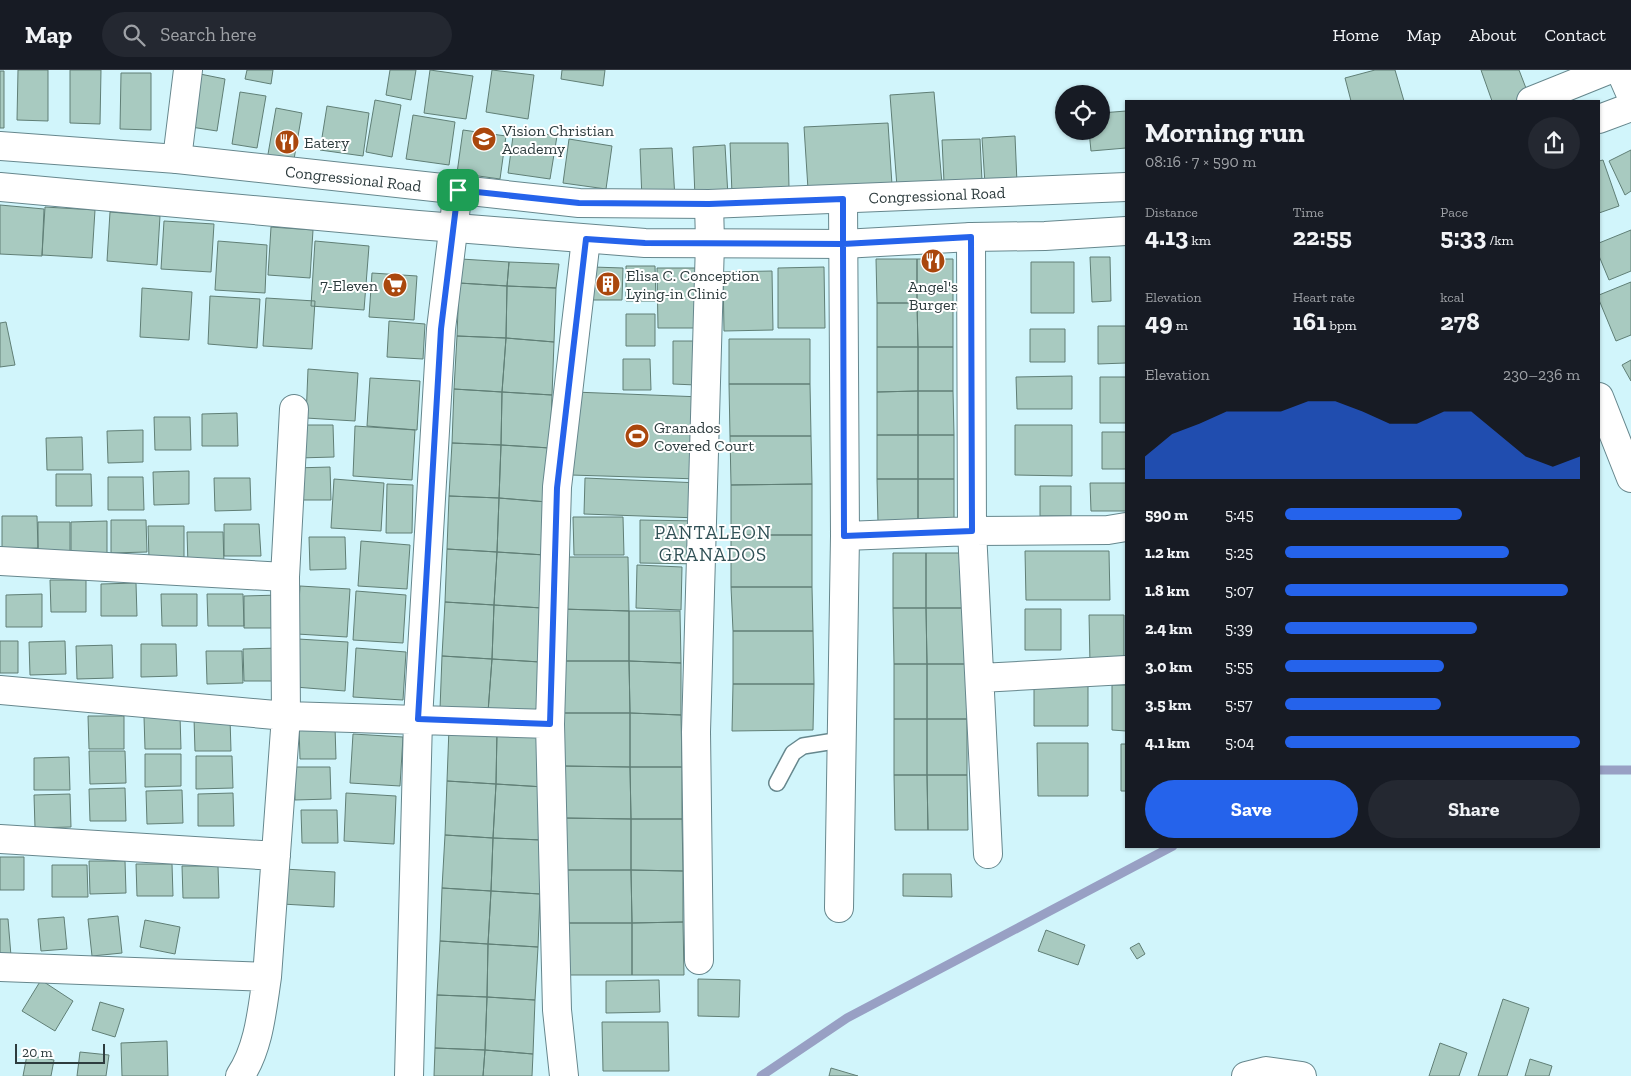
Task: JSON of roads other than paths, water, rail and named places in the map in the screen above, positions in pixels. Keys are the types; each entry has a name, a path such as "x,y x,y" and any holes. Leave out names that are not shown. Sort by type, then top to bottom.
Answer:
{"street":[{"path":"177,159 188,70"},
{"path":"1533,100 1608,70"},
{"path":"1620,70 1631,95"},
{"path":"1600,119 1631,107"},
{"name":"Congressional Road","path":"0,146 177,159 579,203 709,204 1125,187"},
{"path":"0,187 454,228 645,243 843,244 1125,231"},
{"path":"409,1076 418,719 441,329 458,190"},
{"path":"839,908 844,536 843,199"},
{"path":"699,960 696,732 710,242 709,204"},
{"path":"971,237 972,531 988,854"},
{"path":"564,1076 557,1010 550,724 557,488 586,239"},
{"path":"1600,401 1631,478"},
{"path":"240,1076 246,1068 259,1028 266,977 276,856 286,716 285,577 294,409"},
{"path":"844,536 972,531 1108,530 1125,527"},
{"path":"0,560 285,577"},
{"path":"980,678 1125,670"},
{"path":"0,690 286,716 550,724"},
{"path":"0,839 276,856"},
{"path":"0,967 266,977"},
{"path":"1246,1076 1266,1072 1302,1076"}],"lane":[{"path":"777,783 793,752 803,746 841,740"}],"waterway":[{"path":"1600,770 1631,770"},
{"path":"761,1076 847,1018 1169,848"}],"place":[{"name":"Vision Christian Academy","path":"484,139"},
{"name":"Eatery","path":"287,142"},
{"name":"Angel's Burger","path":"933,261"},
{"name":"Elisa C. Conception Lying-in Clinic","path":"608,284"},
{"name":"7-Eleven","path":"395,285"},
{"name":"Granados Covered Court","path":"637,436"}],"district":[{"name":"PANTALEON GRANADOS","path":"713,543"}]}
